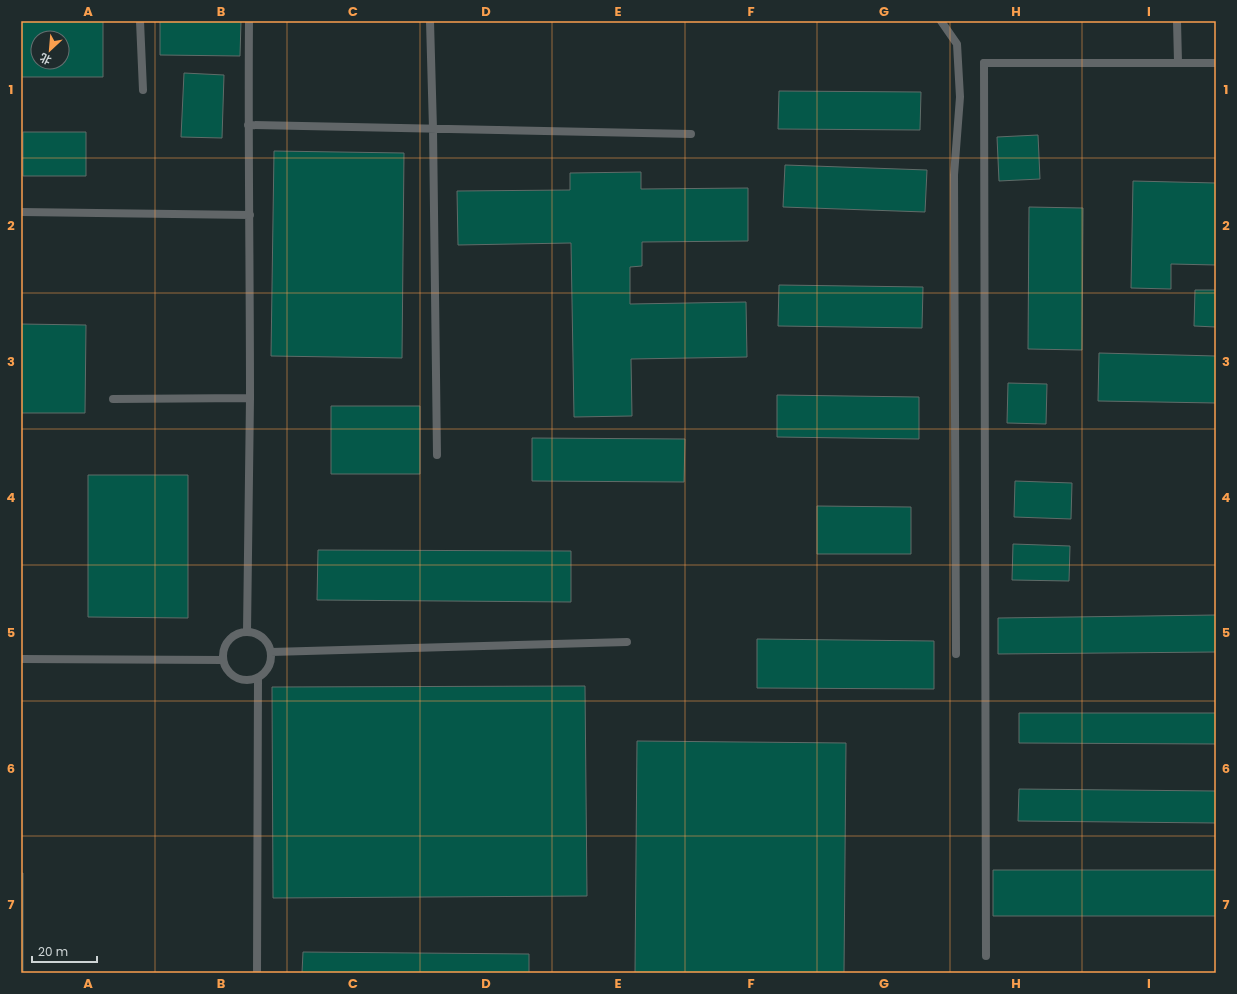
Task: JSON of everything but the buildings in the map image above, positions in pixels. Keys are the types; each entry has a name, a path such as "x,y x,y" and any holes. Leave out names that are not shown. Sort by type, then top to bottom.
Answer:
{"street":[{"path":"140,21 142,90"},
{"path":"247,632 250,398 250,215 248,125 249,21"},
{"path":"430,21 433,129 437,455"},
{"path":"941,21 957,44 960,97 954,175 956,654"},
{"path":"1178,21 1178,62"},
{"path":"986,956 984,63 1216,63"},
{"path":"248,125 691,134"},
{"path":"21,212 250,215"},
{"path":"113,399 250,398"},
{"path":"247,632 256,633 263,637 271,652 269,667 264,673 258,678 244,680 236,678 230,673 226,667 223,652 229,641 239,633 247,632"},
{"path":"271,652 627,642"},
{"path":"21,659 224,660"},
{"path":"257,973 258,678"}]}
